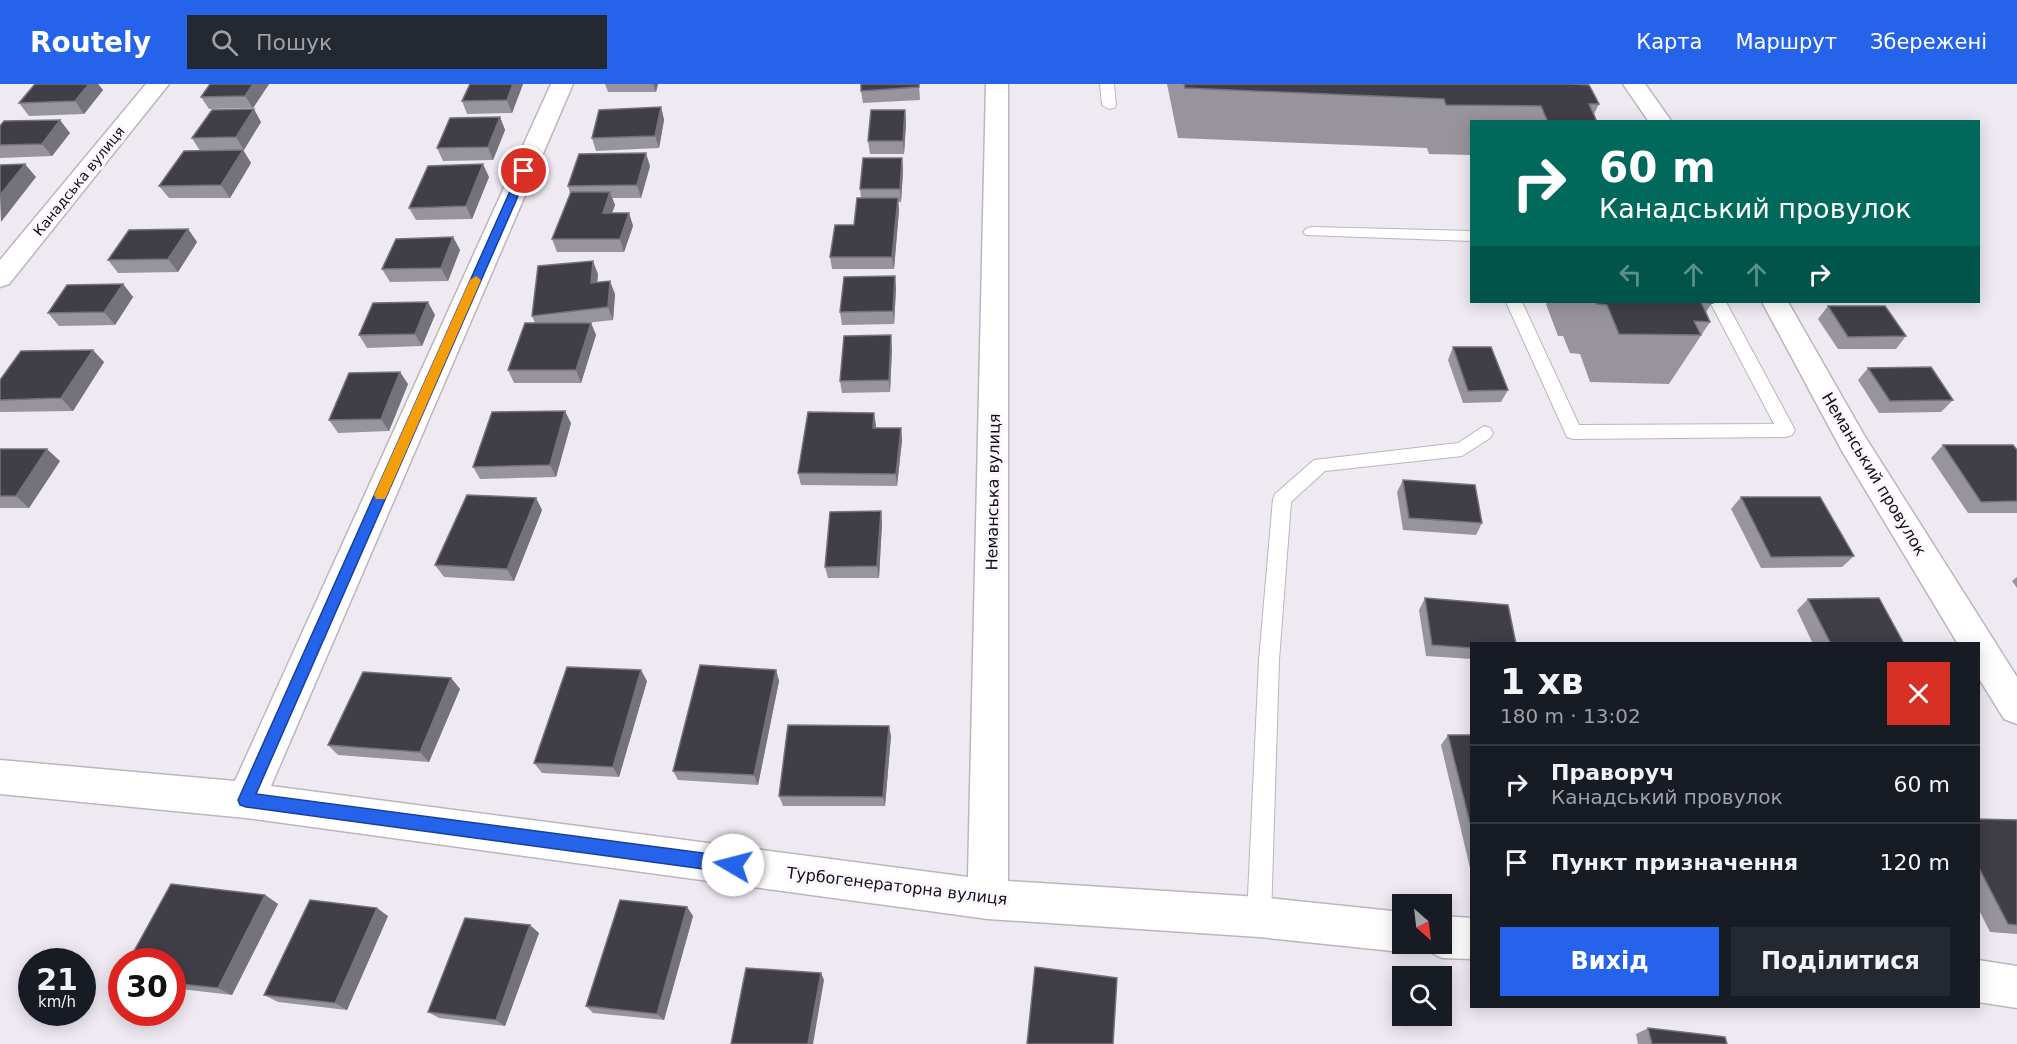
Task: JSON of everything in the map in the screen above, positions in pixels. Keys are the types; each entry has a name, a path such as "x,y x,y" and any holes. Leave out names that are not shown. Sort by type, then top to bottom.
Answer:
{"street":[{"name":"Канадська вулиця","path":"0,278 158,84"},
{"path":"246,800 562,84"},
{"name":"Неманська вулиця","path":"988,899 997,84"},
{"path":"1635,84 1660,120"},
{"name":"Неманський провулок","path":"1776,303 1853,443 1976,642"},
{"name":"Неманський провулок","path":"1980,648 2017,708"},
{"name":"Турбогенераторна вулиця","path":"0,777 246,800 988,899 1259,917 1392,931"},
{"path":"1452,938 1470,939"},
{"path":"1980,981 2017,987"}],"lane":[{"path":"1107,84 1108,105"},
{"path":"1311,232 1470,236"},
{"path":"1514,303 1573,432 1786,430 1719,303"},
{"path":"1259,917 1269,660 1282,499 1320,465 1462,449 1484,433"}],"building":[{"path":"35,84 89,84 75,101 19,103"},
{"path":"210,84 253,84 245,96 201,97"},
{"path":"470,84 513,84 507,100 462,101"},
{"path":"861,84 919,84 919,87 861,91"},
{"path":"1184,84 1572,84 1589,85 1599,104 1589,104 1596,120 1547,120 1541,106 1446,105 1444,99 1185,88"},
{"path":"661,107 655,136 592,138 599,110"},
{"path":"254,109 236,137 192,138 212,110"},
{"path":"871,110 905,110 903,141 868,141"},
{"path":"500,117 488,147 437,148 450,118"},
{"path":"60,120 42,144 0,145 0,126 4,121"},
{"path":"243,150 221,185 159,186 184,151"},
{"path":"646,153 637,185 568,186 579,154"},
{"path":"863,158 902,158 900,189 860,189"},
{"path":"25,164 0,195 0,165"},
{"path":"483,164 466,206 409,208 428,166"},
{"path":"571,192 610,192 603,213 629,213 620,239 552,239"},
{"path":"857,198 898,198 892,257 830,257 835,225 854,225"},
{"path":"188,229 168,259 108,260 129,230"},
{"path":"453,237 441,268 382,269 396,239"},
{"path":"593,261 591,283 610,281 608,307 532,316 538,266"},
{"path":"895,276 893,311 840,312 844,277"},
{"path":"123,284 104,312 48,313 67,285"},
{"path":"428,302 415,334 359,335 373,303"},
{"path":"1701,303 1710,322 1694,321 1701,335 1619,334 1607,305 1597,304"},
{"path":"1828,306 1885,306 1906,336 1848,337"},
{"path":"525,323 591,323 576,370 508,370"},
{"path":"891,335 889,380 840,381 844,336"},
{"path":"1453,347 1491,347 1508,390 1468,391"},
{"path":"93,350 61,398 0,400 0,380 21,351"},
{"path":"1931,367 1953,400 1890,401 1868,368"},
{"path":"400,372 381,419 329,420 349,373"},
{"path":"565,411 550,465 473,467 492,412"},
{"path":"808,412 874,413 873,428 901,428 896,474 798,473"},
{"path":"1943,445 2013,445 2017,450 2017,501 1981,502"},
{"path":"0,449 47,449 16,496 0,496"},
{"path":"1403,480 1475,485 1482,523 1409,518"},
{"path":"467,495 536,498 507,569 435,565"},
{"path":"1741,497 1820,497 1854,556 1771,557"},
{"path":"881,511 877,566 825,567 830,512"},
{"path":"1425,598 1508,605 1516,642 1470,642 1470,648 1432,645"},
{"path":"1879,598 1903,642 1830,642 1808,599"},
{"path":"700,665 776,670 754,775 673,771"},
{"path":"567,667 641,670 613,767 534,763"},
{"path":"363,672 451,678 420,752 328,745"},
{"path":"788,725 889,726 883,797 779,796"},
{"path":"1448,735 1470,735 1470,823"},
{"path":"1980,819 2017,820 2017,925 2008,924 1980,870"},
{"path":"171,884 265,895 218,988 186,985 186,948 136,948"},
{"path":"310,900 377,908 335,1003 264,995"},
{"path":"620,900 687,907 657,1014 586,1006"},
{"path":"465,918 530,925 496,1020 428,1012"},
{"path":"1035,967 1117,978 1113,1044 1027,1044"},
{"path":"746,968 821,973 808,1044 731,1044"},
{"path":"1648,1028 1725,1037 1727,1044 1652,1044"}],"slow traffic":[{"path":"380,495 476,280"}],"route":[{"path":"524,171 246,800 733,865"}]}
